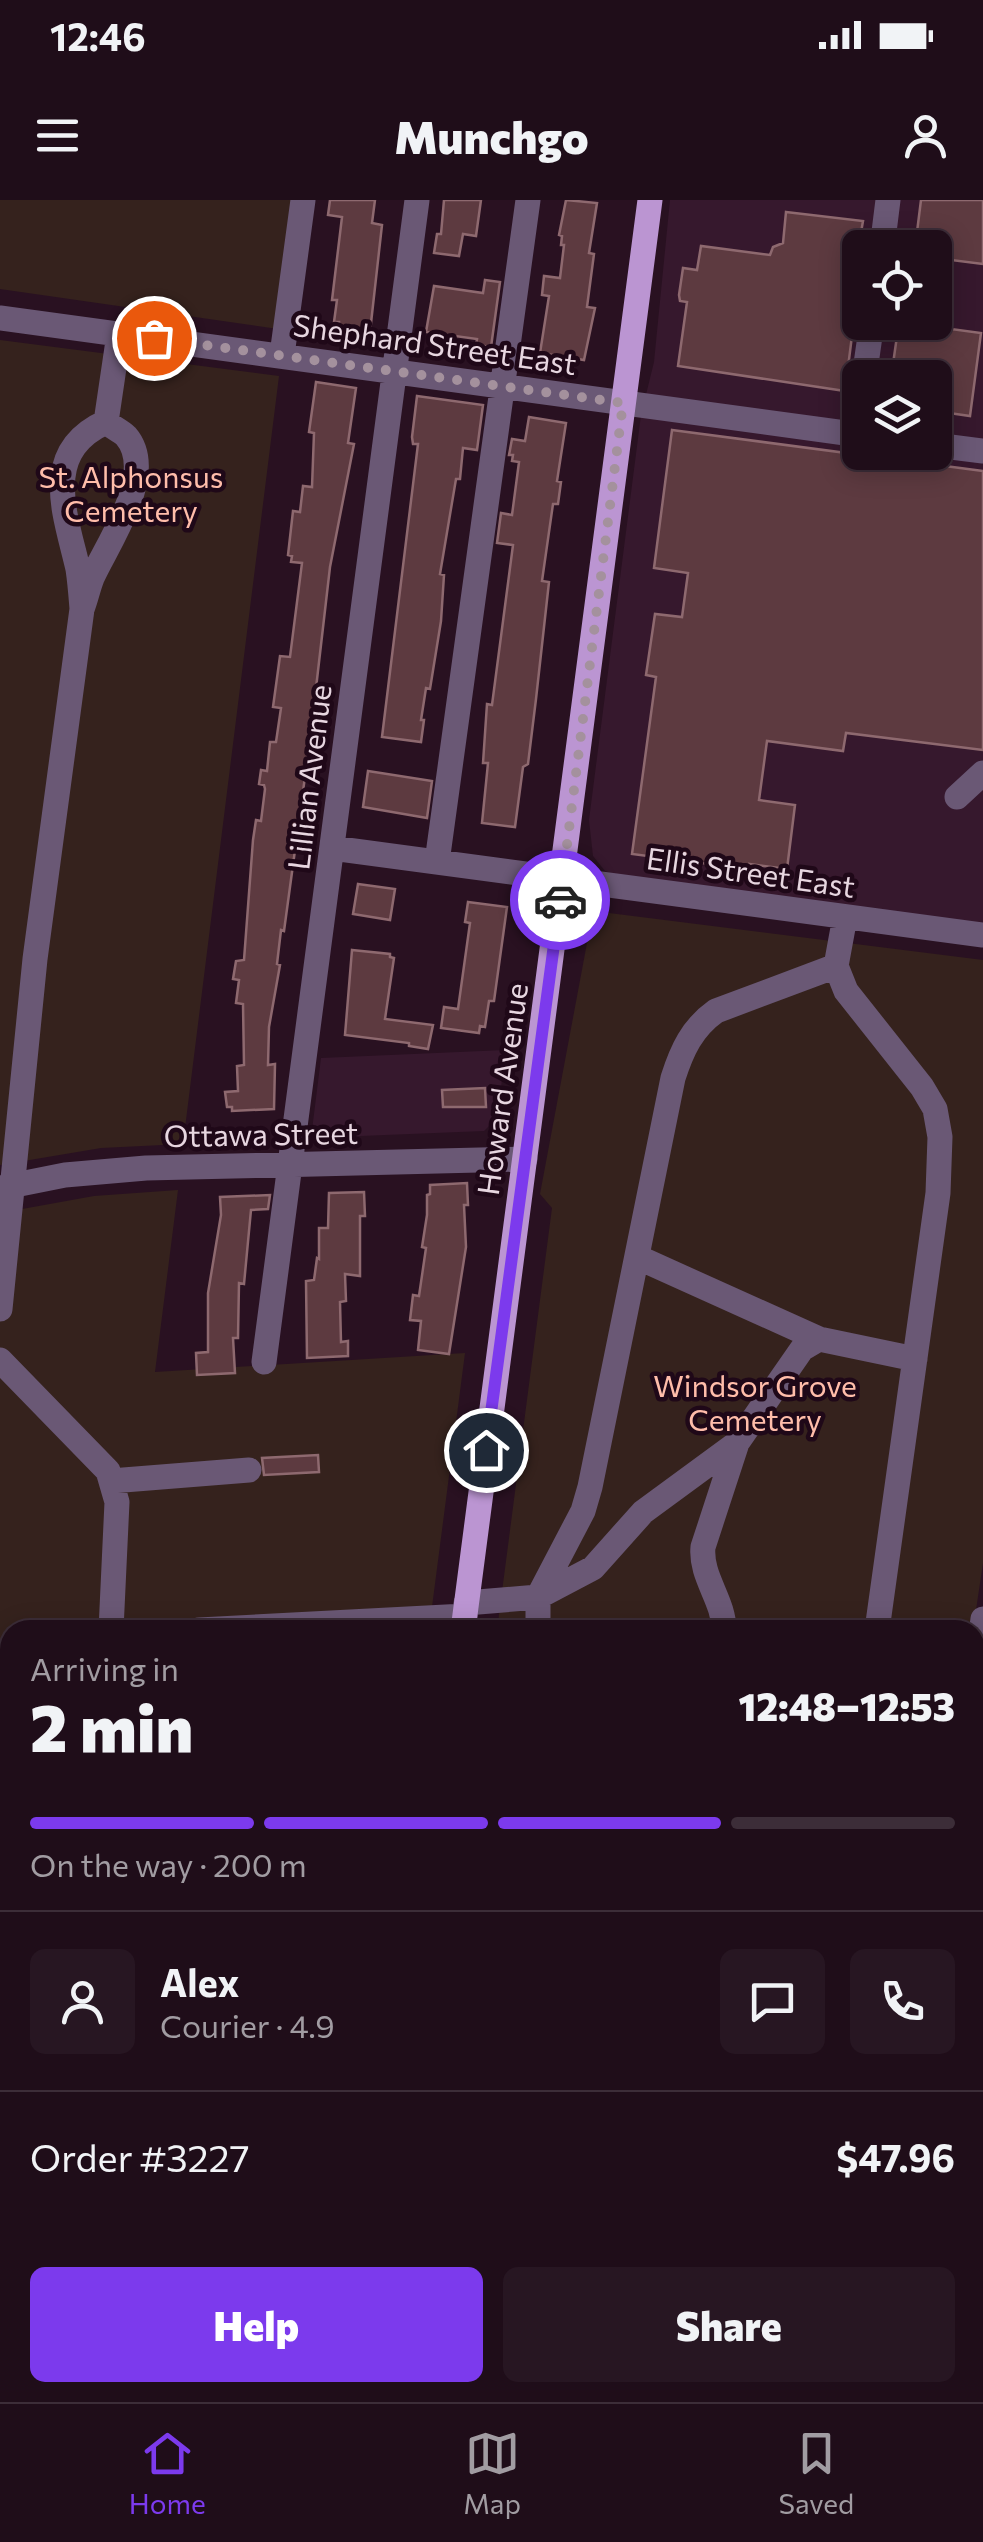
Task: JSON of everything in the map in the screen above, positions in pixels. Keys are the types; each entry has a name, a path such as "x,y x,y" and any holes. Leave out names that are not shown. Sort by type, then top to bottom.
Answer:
{"main road":[{"name":"Howard Avenue","path":"464,1616 650,200"}],"street":[{"path":"282,355 304,200"},
{"name":"Lillian Avenue","path":"264,1362 418,200"},
{"path":"437,862 528,200"},
{"path":"884,230 888,200"},
{"name":"Shephard Street East","path":"0,318 623,403 842,424"},
{"path":"106,422 119,334"},
{"path":"0,1309 7,1186 82,609 93,576 131,499 135,462 128,438 106,422"},
{"path":"82,609 60,487 73,447 92,428 106,422"},
{"path":"952,447 983,451"},
{"path":"957,797 983,773"},
{"name":"Ellis Street East","path":"332,848 983,936"},
{"path":"845,917 836,966 846,990 935,1109 941,1166 878,1620"},
{"path":"538,1620 538,1597 583,1511 590,1487 673,1078 690,1036 700,1022 716,1011 836,966"},
{"name":"Ottawa Street","path":"7,1186 64,1175 146,1168 524,1158"},
{"path":"637,1257 818,1340 915,1359"},
{"path":"724,1620 702,1559 737,1443 802,1349 818,1340"},
{"path":"0,1360 108,1472 117,1502 111,1620"},
{"path":"388,1620 464,1616 538,1597 593,1568 643,1512 737,1443"},
{"path":"111,1481 250,1470"}],"shaded area":[{"path":"670,200 983,200 983,925 627,879 605,871 593,856 589,820 641,415 654,362"},
{"path":"505,1050 498,1117 484,1131 311,1138 321,1058"}],"green space":[{"path":"0,200 296,200 278,329 0,289"},
{"name":"St. Alphonsus Cemetery","path":"0,340 279,376 183,1144 101,1148 0,1165"},
{"name":"Windsor Grove Cemetery","path":"593,911 983,960 983,1563 974,1620 498,1620 552,1208 540,1194"},
{"path":"178,1190 155,1372 465,1353 430,1620 0,1620 0,1213 94,1196"}],"building":[{"path":"330,200 375,200 372,223 382,225 370,332 339,328 339,322 334,322 337,300 332,300 342,217 328,215"},
{"path":"444,200 481,200 476,236 463,234 459,256 434,253 437,234 441,234"},
{"path":"566,200 597,203 589,253 594,254 587,307 595,308 584,360 540,353 549,296 542,295 544,276 560,278 564,245 559,235"},
{"path":"921,200 983,200 983,264 952,260 952,230 917,230"},
{"path":"786,212 863,221 861,230 842,230 842,340 851,340 849,360 842,360 842,391 678,366 687,302 680,301 679,295 683,268 697,270 701,246 770,255 773,247 783,243"},
{"path":"485,280 500,282 491,347 476,345 477,339 426,332 434,286 483,293"},
{"path":"952,329 981,333 970,416 952,413 952,360 894,360 896,340 952,340"},
{"path":"316,382 356,388 348,443 354,444 330,567 269,1027 268,1065 275,1064 274,1109 232,1111 232,1107 227,1107 225,1092 238,1091 237,1066 244,1065 243,1004 236,1003 239,980 233,979 236,961 244,960 253,840 256,820 261,821 265,789 259,784 261,770 267,771 270,742 276,742 281,708 273,707 280,656 290,657 302,563 291,562 292,556 288,555 293,511 300,512 303,486 312,487 314,433 309,432"},
{"path":"417,396 483,405 477,450 463,448 460,479 456,479 440,574 444,575 441,621 430,689 426,688 421,742 382,737 418,444 413,444 412,437"},
{"path":"529,417 566,423 557,481 561,482 558,504 553,504 542,581 549,582 528,764 523,767 515,827 482,823 488,763 483,763 487,704 492,705 513,545 497,543 501,513 512,515 519,462 512,461 513,455 509,455 512,439 525,441"},
{"path":"672,430 842,452 842,470 952,470 952,467 983,471 983,750 846,733 843,751 767,741 759,800 795,805 787,869 749,864 748,869 632,854 656,677 646,675 655,614 682,617 688,573 654,568"},
{"path":"368,771 432,781 427,818 363,807"},
{"path":"358,884 395,889 390,920 353,914"},
{"path":"468,902 507,907 494,1001 489,1001 485,1027 480,1026 479,1033 441,1028 444,1007 458,1009 470,923 465,922"},
{"path":"352,950 390,954 394,958 385,1019 433,1025 428,1049 345,1035"},
{"path":"485,1088 486,1107 443,1107 442,1090"},
{"path":"467,1183 466,1247 449,1354 418,1350 421,1321 410,1320 413,1295 419,1296 426,1248 422,1247 427,1195 430,1185"},
{"path":"364,1192 360,1276 345,1274 346,1301 340,1302 341,1342 348,1341 348,1356 307,1358 306,1281 314,1280 319,1228 328,1228 329,1193"},
{"path":"270,1195 268,1209 251,1210 244,1284 239,1283 238,1338 233,1338 235,1373 197,1375 196,1353 208,1352 208,1293 221,1215 220,1197"},
{"path":"318,1455 319,1472 264,1475 262,1458"}],"way so far":[{"path":"154,338 623,403 560,900"}],"route":[{"path":"486,1450 560,900"}]}
